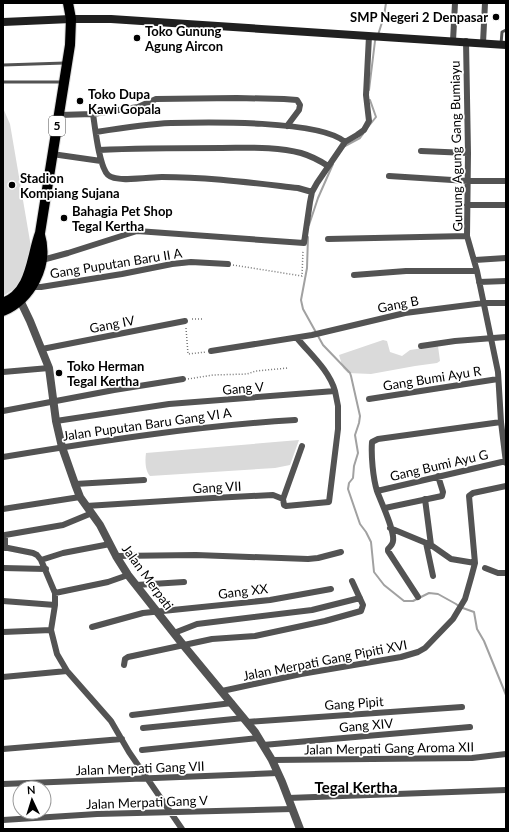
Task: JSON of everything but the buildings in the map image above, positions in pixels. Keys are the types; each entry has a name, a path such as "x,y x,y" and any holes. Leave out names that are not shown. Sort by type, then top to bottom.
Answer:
{"highway":[{"name":"5","path":"3,303 19,297 31,269 36,243 40,233 68,63 71,19 68,3"},
{"name":"5","path":"3,311 31,287 39,271 42,260 43,243 40,233"}],"main road":[{"path":"3,22 71,19 111,20 466,41 503,45"}],"street":[{"path":"453,41 455,3"},
{"path":"483,43 485,3"},
{"path":"42,260 68,254 137,231 304,242 312,192 345,142 364,130 368,122 366,95 372,36"},
{"name":"Gunung Agung Gang Bumiayu","path":"466,41 468,236 475,260 492,339 503,414 501,422 506,462"},
{"path":"59,115 93,114 138,106 156,99 284,98 297,100 300,105 299,110 287,126"},
{"path":"93,114 101,161 107,175 119,179 162,177 216,180 298,188 312,192"},
{"path":"96,132 143,125 224,122 287,126 314,130 334,135 345,142"},
{"path":"100,150 141,148 271,149 301,153 315,158 328,166"},
{"path":"421,151 468,153"},
{"path":"52,154 101,161"},
{"path":"389,176 468,181 506,181"},
{"path":"467,205 506,205"},
{"path":"328,239 468,236"},
{"path":"475,260 506,258"},
{"name":"Gang Puputan Baru II A","path":"31,287 41,287 172,264 191,262 228,264"},
{"path":"354,275 406,271 477,271"},
{"path":"479,282 506,281"},
{"name":"Jalan Merpati","path":"19,297 49,368 56,421 62,447 80,497 100,525 128,575 261,741 278,773 300,829"},
{"name":"Gang B","path":"211,351 297,338 405,313 484,303 506,303"},
{"name":"Gang IV","path":"42,349 185,321"},
{"path":"421,346 455,341 506,337"},
{"path":"297,338 327,373 335,390"},
{"path":"3,372 49,368"},
{"path":"3,411 183,379"},
{"name":"Gang Bumi Ayu R","path":"369,398 498,379"},
{"name":"Gang V","path":"56,421 169,404 335,390"},
{"name":"Gang VII","path":"86,506 273,495 283,499 284,505 286,506 328,502 330,501 338,429 338,406 335,390"},
{"name":"Jalan Puputan Baru Gang VI A","path":"3,457 62,447 240,423 295,420"},
{"path":"418,596 388,551 393,543 393,540 384,508 377,491 372,442 375,440 501,422"},
{"path":"283,499 302,446"},
{"name":"Gang Bumi Ayu G","path":"377,491 438,476 506,462"},
{"path":"384,508 443,495 438,476"},
{"path":"75,484 144,480"},
{"path":"390,528 428,544 451,559 475,563 469,496 470,494 506,486"},
{"path":"3,509 80,497"},
{"path":"425,499 432,576"},
{"path":"92,513 63,525 5,535 4,548 33,553 41,560 55,593 55,605 51,630 57,654 67,671 110,721 182,829"},
{"path":"41,560 68,552 110,544"},
{"path":"116,556 158,554 313,559 341,552"},
{"name":"Jalan Merpati Gang Pipiti XVI","path":"222,691 301,674 401,657 418,652 430,644 453,619 465,599 475,563"},
{"path":"3,568 46,569"},
{"path":"485,568 498,573 506,573"},
{"path":"55,593 108,582 128,575"},
{"path":"124,665 125,659 128,657 212,639 255,636 325,621 361,611 363,605 352,581"},
{"path":"136,585 184,582"},
{"name":"Gang XX","path":"92,627 133,616 157,612 270,600 331,589"},
{"path":"174,633 197,624 312,610 360,598"},
{"path":"3,601 55,605"},
{"path":"3,632 51,630"},
{"path":"3,677 67,671"},
{"path":"132,715 232,703"},
{"name":"Gang Pipit","path":"143,728 245,720 462,707"},
{"name":"Gang XIV","path":"142,750 470,727"},
{"path":"3,749 122,739"},
{"name":"Jalan Merpati Gang Aroma XII","path":"272,760 472,758 506,754"},
{"name":"Jalan Merpati Gang VII","path":"3,784 278,773"},
{"path":"288,798 506,790"},
{"name":"Jalan Merpati Gang V","path":"3,820 97,814 292,809"}],"lane":[{"path":"503,45 502,32 506,30"},
{"path":"3,65 68,63"},
{"path":"3,82 65,82"}],"path":[{"path":"228,264 302,276 304,242"},
{"path":"204,319 195,318 185,321 188,354 211,351"},
{"path":"183,379 213,375 247,374 256,371 288,368"}],"shaded area":[{"name":"Stadion Kompiang Sujana","path":"3,108 10,124 31,247 25,273 14,289 3,296"},
{"path":"383,340 387,341 390,352 402,356 410,350 438,346 440,361 437,363 371,374 348,373 343,368 339,355"},
{"path":"299,440 290,465 275,468 150,476 146,468 146,453"}],"waterway":[{"path":"378,35 384,16 386,3"},
{"path":"369,90 376,39"},
{"path":"368,127 376,117 370,100"},
{"path":"345,146 360,138 363,134"},
{"path":"309,225 318,198 333,164"},
{"path":"308,237 307,268 301,300 303,309 323,345 350,373 351,376 360,416 355,435 358,453 354,466 353,478 349,483 348,489 360,524 371,542 374,572 384,585 404,601 413,601 429,593 438,594 460,607 474,612 477,629 484,641 506,695"}],"place":[{"name":"SMP Negeri 2 Denpasar","path":"496,17"},
{"name":"Toko Gunung Agung Aircon","path":"137,38"},
{"name":"Toko Dupa Kawi Gopala","path":"80,101"},
{"name":"Stadion Kompiang Sujana","path":"12,185"},
{"name":"Bahagia Pet Shop Tegal Kertha","path":"64,218"},
{"name":"Toko Herman Tegal Kertha","path":"59,373"}],"district":[{"name":"Tegal Kertha","path":"356,788"}]}
